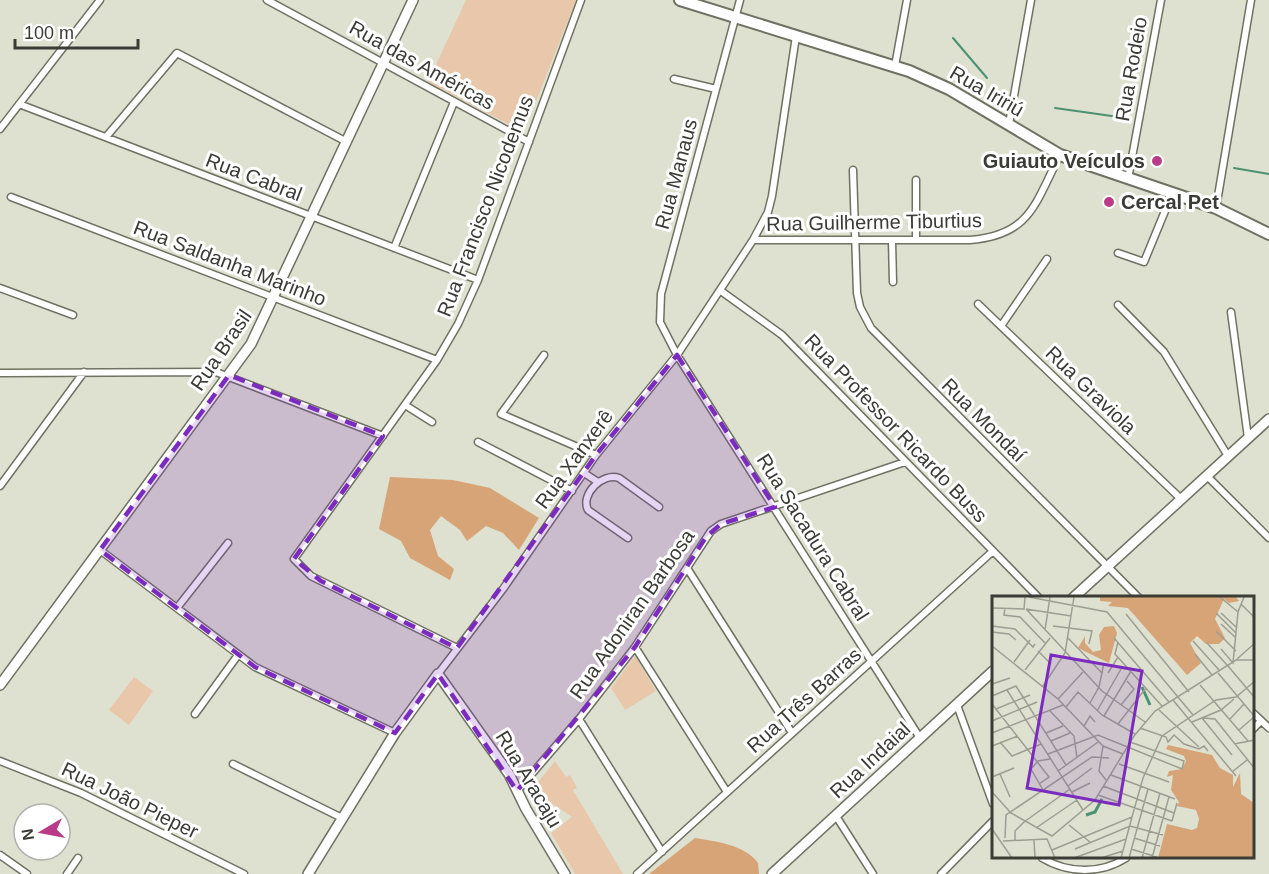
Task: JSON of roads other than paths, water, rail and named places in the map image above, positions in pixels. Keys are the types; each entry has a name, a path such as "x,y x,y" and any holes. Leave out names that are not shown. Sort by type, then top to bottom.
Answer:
{"main road":[{"name":"Rua Iririú","path":"680,0 895,66 949,89 1060,155 1216,208 1269,234"}],"street":[{"path":"0,129 100,0"},
{"name":"Rua das Américas","path":"267,0 529,142"},
{"name":"Rua Brasil","path":"0,685 251,344 413,0"},
{"name":"Rua Francisco Nicodemus","path":"457,648 311,576 294,559 437,360 458,324 478,280 581,0"},
{"name":"Rua Manaus","path":"677,355 660,322 660,294 740,0"},
{"path":"895,66 907,0"},
{"path":"1009,124 1031,0"},
{"name":"Rua Rodeio","path":"1128,179 1161,0"},
{"path":"1216,208 1251,0"},
{"name":"Rua Xanxerê","path":"308,874 395,733 503,589 596,455 677,355 722,291 753,240 768,212 772,196 796,36"},
{"path":"106,137 177,53 347,142"},
{"path":"674,79 716,89"},
{"path":"394,248 454,102"},
{"name":"Rua Cabral","path":"19,104 478,280"},
{"name":"Rua Guilherme Tiburtius","path":"753,240 982,239 1012,230 1031,212 1060,155"},
{"name":"Rua Mondaí","path":"853,170 857,293 860,307 872,328 1137,596"},
{"path":"916,180 916,240"},
{"path":"1118,253 1144,262 1172,194"},
{"name":"Rua Saldanha Marinho","path":"11,197 437,360"},
{"path":"892,241 893,282"},
{"path":"1001,326 1047,259"},
{"path":"0,288 73,315"},
{"name":"Rua Professor Ricardo Buss","path":"722,291 782,335 1038,596"},
{"name":"Rua Graviola","path":"978,304 1181,499"},
{"path":"1118,305 1164,352 1228,456"},
{"path":"1231,312 1248,438"},
{"path":"544,355 501,414 596,455"},
{"name":"Rua Sacadura Cabral","path":"677,355 920,738"},
{"path":"0,373 206,371 229,375 383,436"},
{"path":"0,486 84,372"},
{"path":"405,405 432,422"},
{"path":"1075,596 1269,419"},
{"path":"478,442 572,491"},
{"name":"Rua Adoniran Barbosa","path":"517,791 579,719 635,647 706,537 716,527 905,462"},
{"path":"584,473 598,482"},
{"path":"628,538 588,510 586,498 598,482 606,476 619,478 659,507"},
{"path":"1207,476 1269,538"},
{"path":"177,608 228,543"},
{"path":"100,550 238,655 267,674 395,733"},
{"name":"Rua Três Barras","path":"637,874 993,551"},
{"path":"687,568 792,733"},
{"path":"635,647 727,792"},
{"path":"195,714 238,655"},
{"name":"Rua Indaial","path":"772,874 992,673"},
{"name":"Rua Aracaju","path":"438,674 509,774 565,874"},
{"path":"957,705 992,801"},
{"path":"1254,714 1269,728"},
{"path":"579,719 662,852"},
{"path":"1254,728 1262,721"},
{"name":"Rua João Pieper","path":"0,761 81,793 244,874"},
{"path":"233,764 342,818"},
{"path":"836,816 873,874"},
{"path":"941,874 992,823"},
{"path":"0,855 27,874"},
{"path":"67,874 78,858"},
{"path":"1044,859 1061,868 1102,874 1125,859"}],"waterway":[{"path":"953,38 987,78"},
{"path":"1055,108 1126,118"},
{"path":"1234,168 1269,174"}],"place":[{"name":"Guiauto Veículos","path":"1157,161"},
{"name":"Cercal Pet","path":"1109,202"}]}
